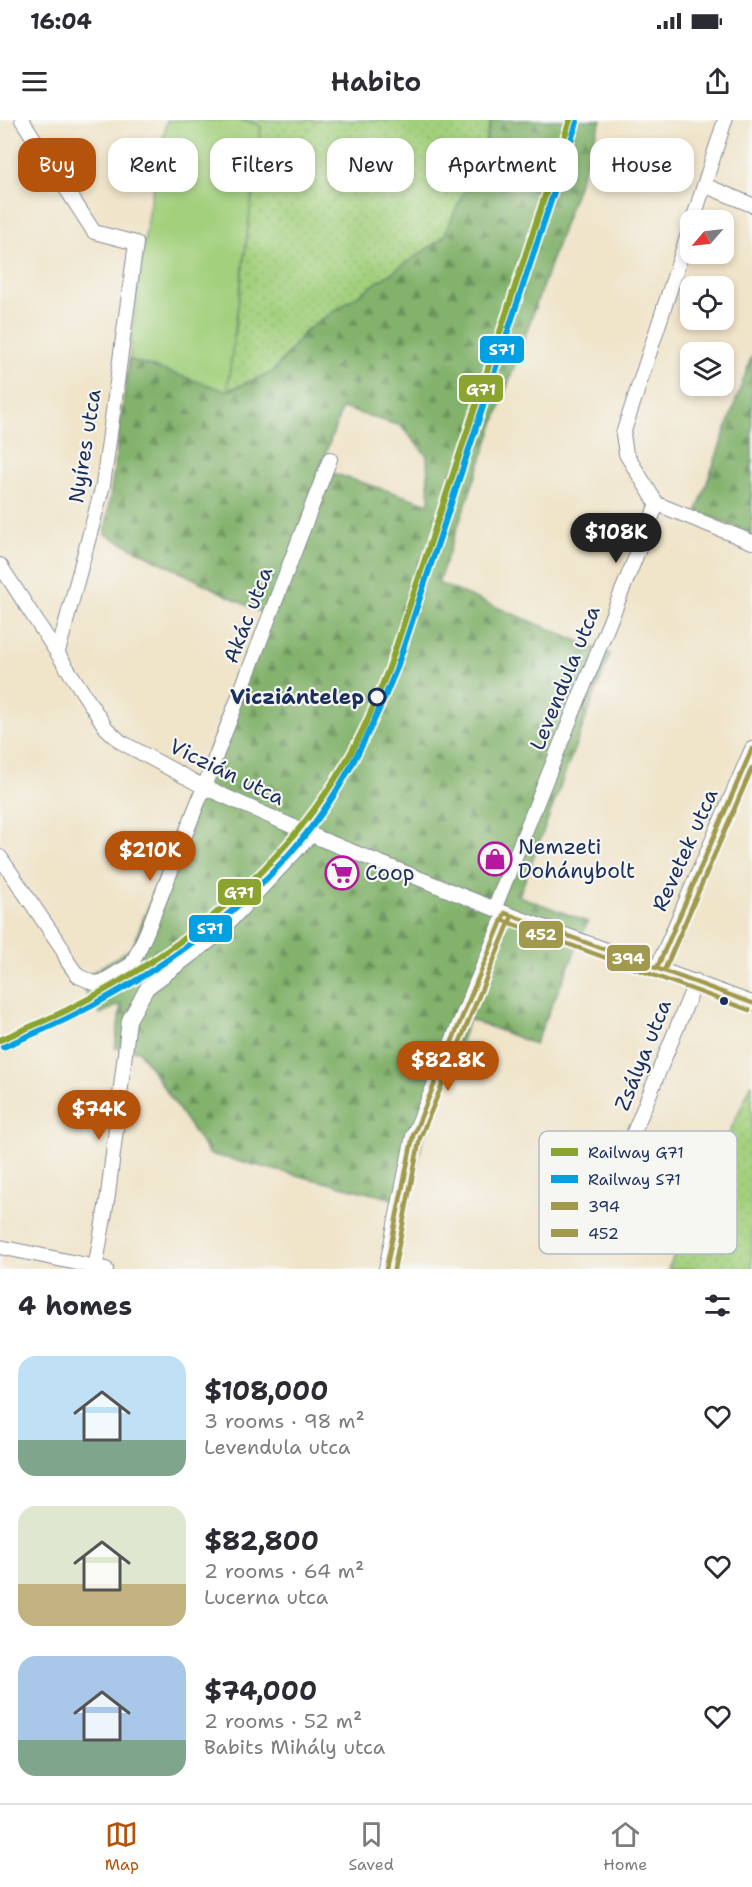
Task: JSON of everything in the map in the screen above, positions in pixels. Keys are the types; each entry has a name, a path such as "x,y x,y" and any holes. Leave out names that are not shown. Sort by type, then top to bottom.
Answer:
{"street":[{"name":"Nyíres utca","path":"22,120 94,232 135,243 103,485 58,652"},
{"path":"696,210 725,120"},
{"path":"704,185 752,205"},
{"path":"680,259 623,434 626,454 657,504 752,542"},
{"name":"Akác utca","path":"0,857 62,948 78,976 94,983 102,982 132,964 204,787 330,459"},
{"name":"Levendula utca","path":"386,1269 413,1136 657,504"},
{"name":"Viczián utca","path":"0,565 114,737 204,787 312,834 500,910 752,1002"},
{"name":"Revetek utca","path":"657,968 752,748"},
{"path":"0,1246 99,1268 129,1020 147,988 215,937 312,834"},
{"name":"Zsálya utca","path":"634,1131 696,981"}],"green space":[{"path":"167,120 240,120 261,126 259,138 210,138 210,192 253,192 227,391 129,359 153,192 198,192 198,138 163,138"},
{"path":"240,120 491,120 486,138 426,138 426,192 464,192 443,238 305,331 273,372 227,391 253,192 315,192 315,138 259,138 261,126"},
{"path":"491,120 601,120 595,138 590,138 590,151 578,185 578,138 486,138"},
{"path":"464,192 576,192 438,583 610,654 519,896 588,922 535,1044 469,1019 422,1142 410,1203 209,1154 139,1051 115,1048 121,1004 100,1014 78,981 132,948 202,769 266,615 105,534 129,359 227,391 273,372 305,331 443,238","holes":["342,408 401,426 427,456 429,504 320,469"]},
{"path":"752,355 752,534 697,511"},
{"path":"752,1083 752,1269 668,1269 675,1254 737,1254 737,1131 730,1131"}],"rail line":[{"name":"G71","path":"0,1040 112,986 190,934 226,905 291,839 345,763 389,668 570,120"},
{"name":"S71","path":"3,1047 110,996 181,951 214,926 276,869 328,804 348,772 396,670 577,122"}],"transit line":[{"name":"394","path":"657,968 752,749"},
{"name":"452","path":"664,971 752,768"},
{"name":"394","path":"505,913 752,1003"},
{"name":"394","path":"386,1269 413,1136 505,913"},
{"name":"452","path":"394,1269 420,1138 512,916"},
{"name":"452","path":"502,920 749,1010"}],"place":[{"name":"Vicziántelep","path":"377,697"},
{"name":"Nemzeti Dohánybolt","path":"495,859"},
{"name":"Coop","path":"342,873"}]}
